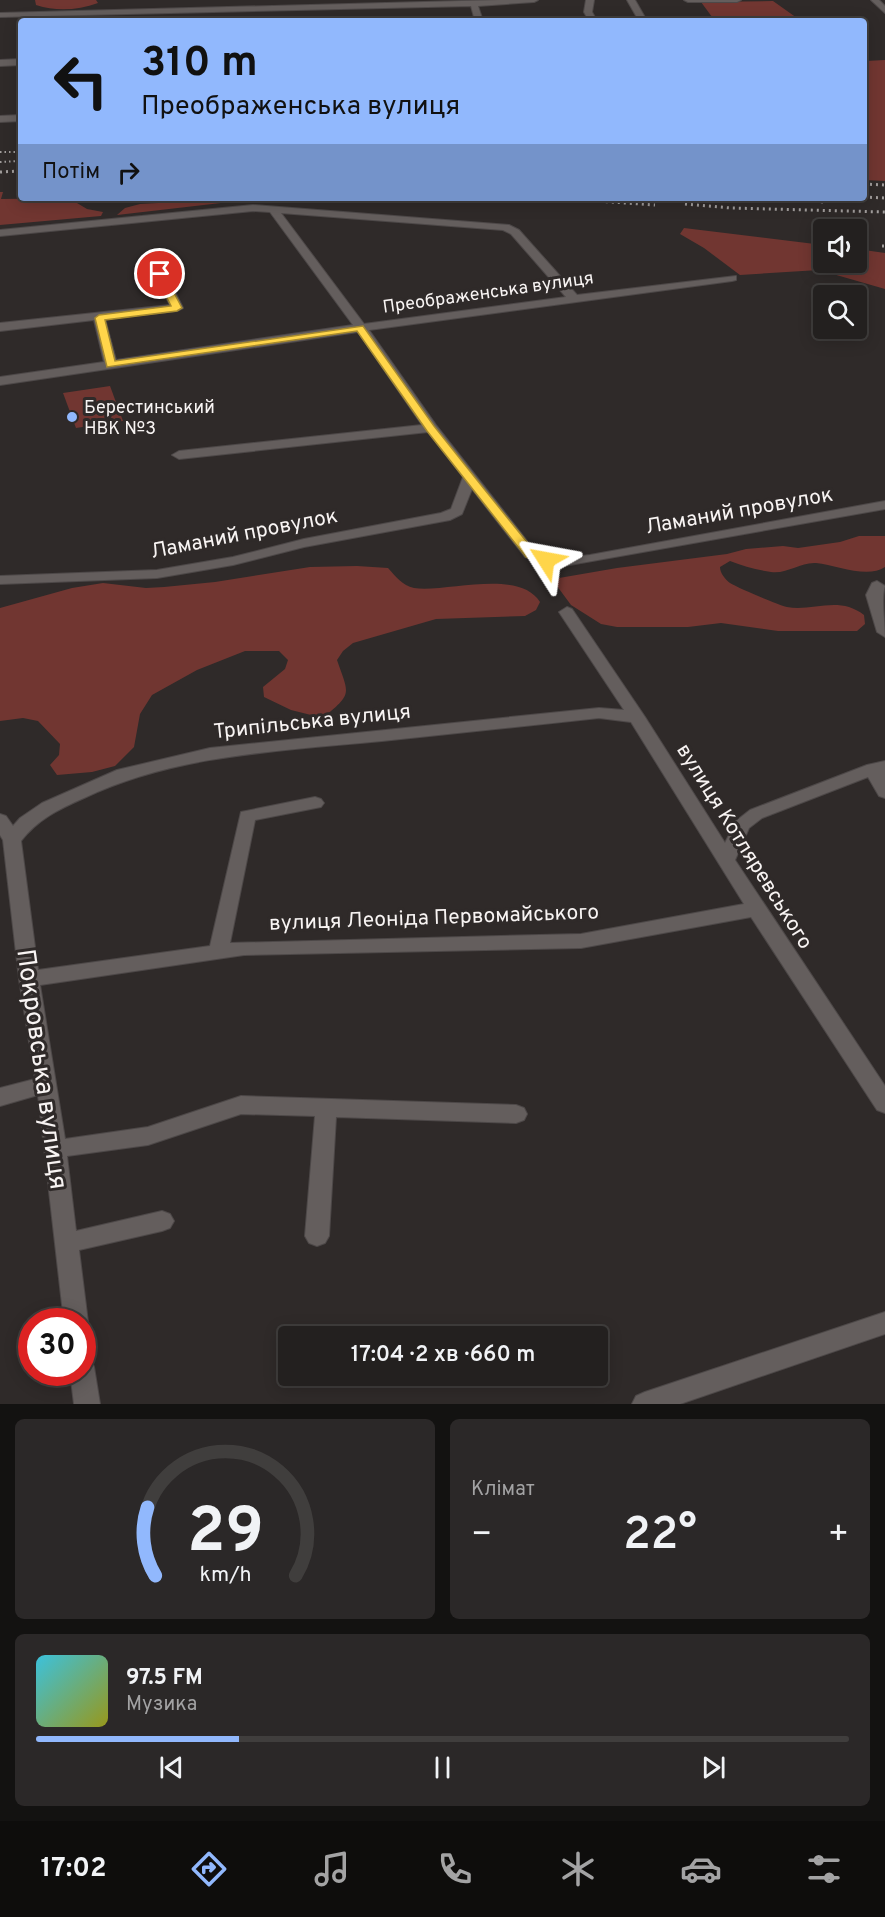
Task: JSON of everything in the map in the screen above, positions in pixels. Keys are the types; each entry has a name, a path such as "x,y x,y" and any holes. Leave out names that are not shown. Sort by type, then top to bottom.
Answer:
{"street":[{"path":"0,15 458,8 474,4 534,0"},
{"path":"590,0 588,12 591,18"},
{"path":"631,0 641,18"},
{"path":"688,0 737,0"},
{"path":"875,0 885,11"},
{"path":"474,4 478,18"},
{"path":"150,18 152,11"},
{"path":"0,63 18,62"},
{"path":"0,119 18,118"},
{"path":"0,233 253,208 505,226 515,232 574,298"},
{"path":"273,209 469,478"},
{"path":"0,327 177,308 160,274"},
{"name":"Преображенська вулиця","path":"0,381 360,328 732,278"},
{"path":"99,318 111,364"},
{"path":"179,455 431,428"},
{"name":"Ламаний провулок","path":"469,478 530,554 564,562 885,506"},
{"name":"Ламаний провулок","path":"0,580 157,574 233,561 304,543 445,517 457,511 469,478"},
{"path":"877,586 874,595 885,632"},
{"name":"вулиця Котляревського","path":"567,612 637,717 725,862 841,1034 885,1104"},
{"name":"Трипільська вулиця","path":"12,840 26,822 48,807 86,790 123,774 210,753 599,713 637,717"},
{"path":"725,862 742,825 756,814 879,768 885,792"},
{"path":"219,950 247,816 315,802"},
{"name":"Покровська вулиця","path":"0,820 12,840 29,979 47,1084 74,1308"},
{"name":"вулиця Леоніда Первомайського","path":"29,979 219,950 255,947 581,941 756,909"},
{"path":"0,1097 47,1084"},
{"path":"55,1149 148,1136 241,1105 516,1114"},
{"path":"317,1236 326,1108"},
{"path":"66,1244 162,1221"},
{"path":"645,1404 885,1323"},
{"path":"85,1386 87,1404"}],"shaded area":[{"path":"35,0 96,0 98,3 75,9 60,9 36,5"},
{"path":"773,1 797,18 713,18 701,2"},
{"path":"885,60 885,181 867,180 867,61"},
{"path":"0,192 3,192 1,199 77,201 87,209 103,212 101,216 0,225"},
{"path":"195,201 221,203 117,215 125,208 140,204"},
{"path":"684,228 813,244 813,270 740,275 704,248 680,234"},
{"path":"867,250 885,253 885,289 829,273 867,273"},
{"path":"110,386 123,421 76,428 63,393"},
{"path":"859,536 885,536 885,567 870,572 861,572 810,563 771,572 730,561 720,567 723,576 730,583 787,607 835,605 855,609 864,615 865,624 857,631 778,631 721,623 688,627 617,627 601,624 571,605 554,582 559,578 617,568 727,554 746,549 783,546 798,548 840,542"},
{"path":"310,567 388,568 403,583 414,588 481,584 516,586 530,592 540,602 536,610 525,616 436,619 353,643 337,660 346,687 344,698 323,718 291,710 264,697 263,687 285,669 288,660 279,651 245,651 197,670 152,695 140,714 134,747 115,766 92,772 57,775 50,765 59,755 60,744 38,721 23,718 0,721 0,608 72,588 103,583 146,588 164,587 215,582"}],"railway":[{"path":"0,152 18,152"},
{"path":"0,162 18,161"},
{"path":"0,172 18,171"},
{"path":"867,184 885,185"},
{"path":"867,197 885,198"},
{"path":"596,201 655,205"},
{"path":"808,201 825,202"},
{"path":"685,204 731,208 885,212"}],"place":[{"name":"Берестинський НВК №3","path":"72,417"}],"route":[{"path":"160,274 177,308 99,318 111,364 360,328 431,428 481,493 530,554 546,560"}]}
